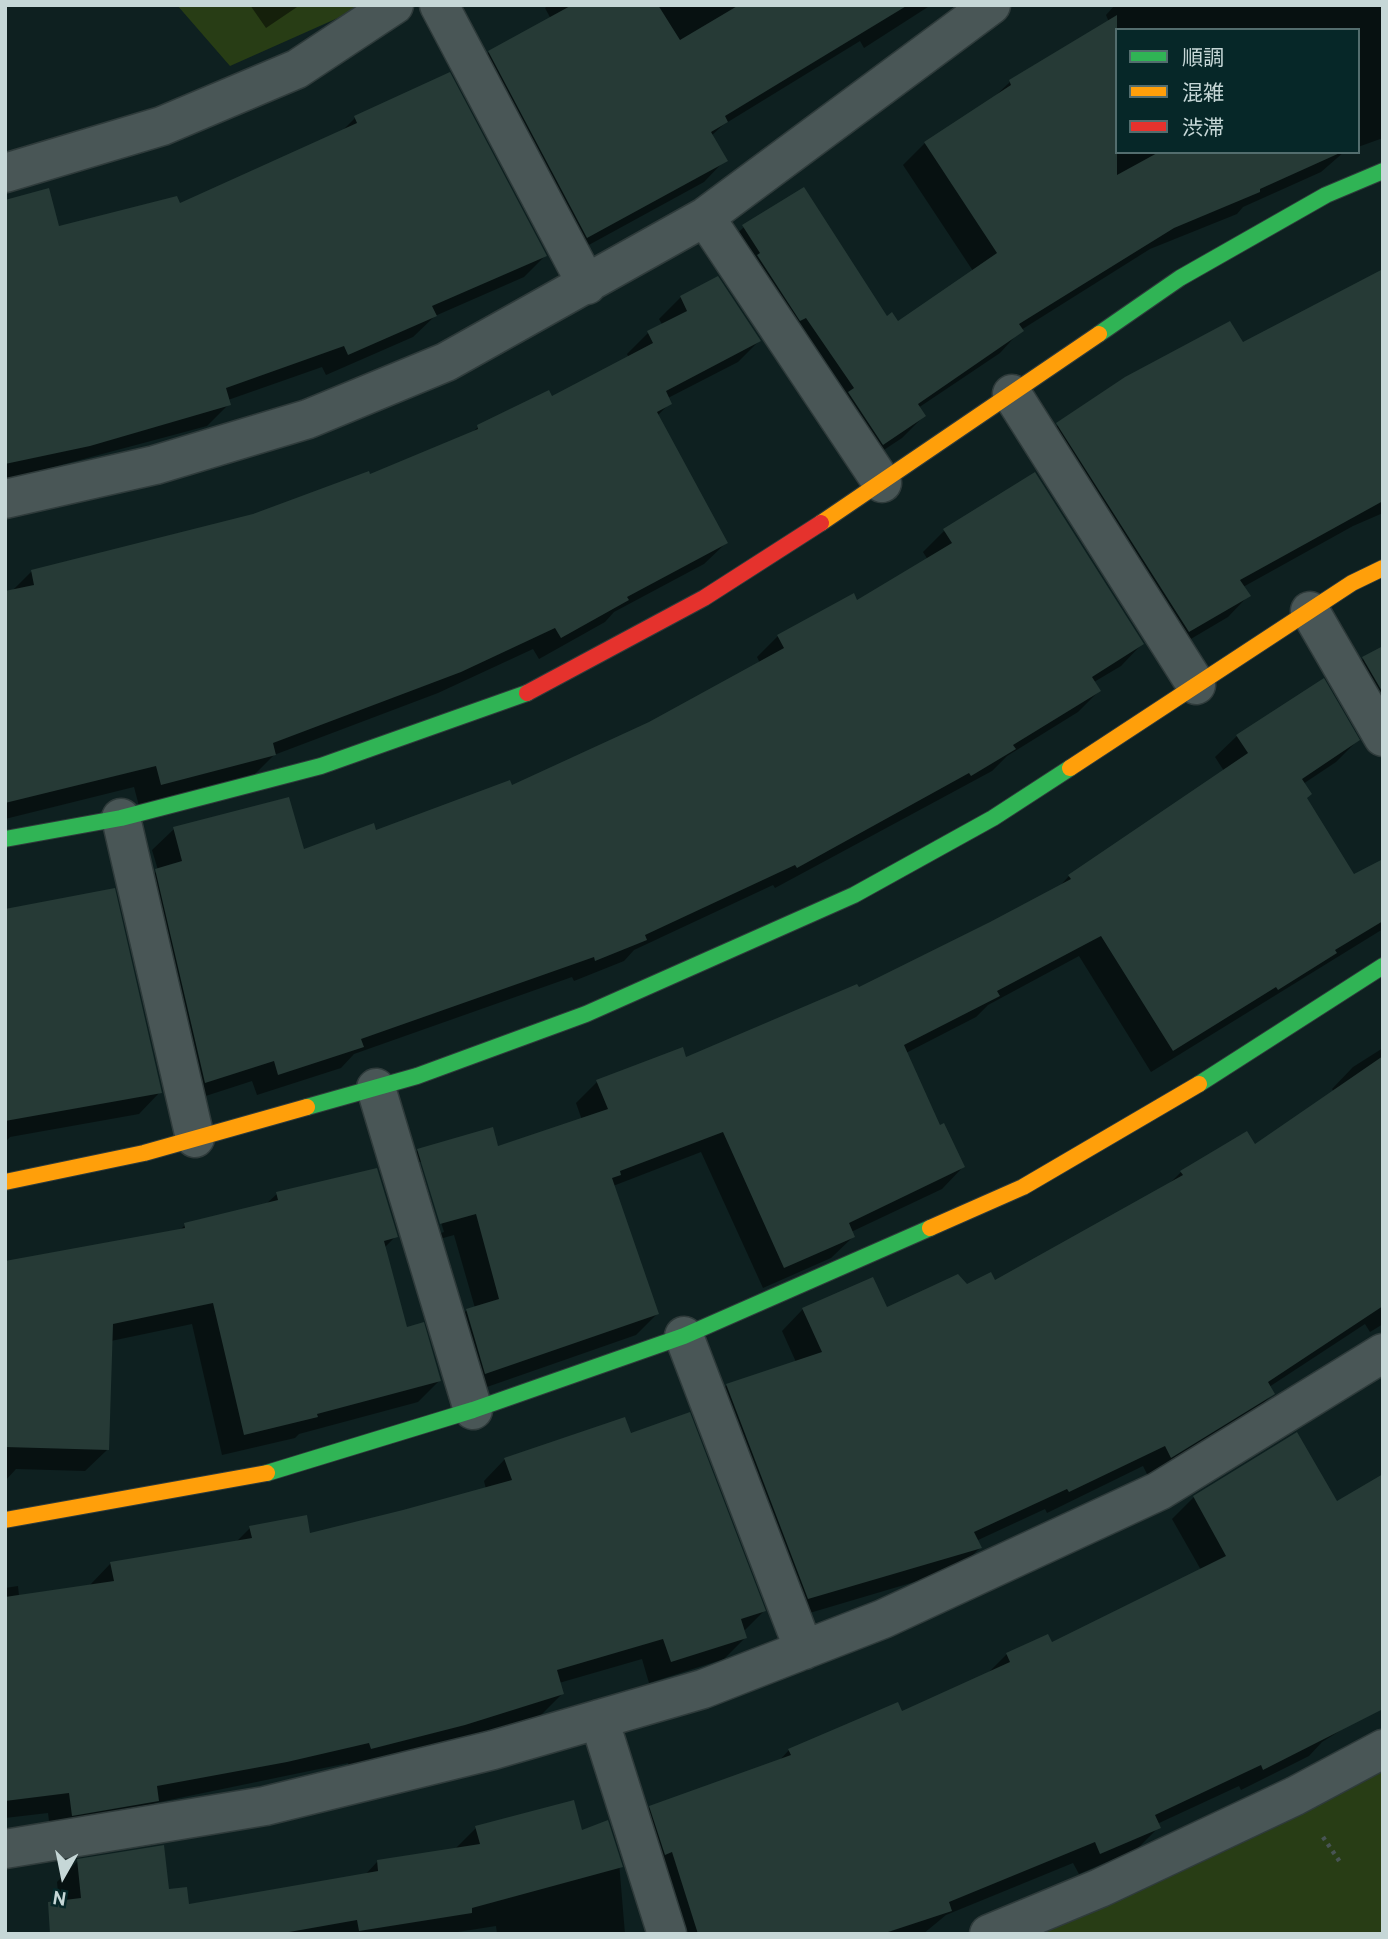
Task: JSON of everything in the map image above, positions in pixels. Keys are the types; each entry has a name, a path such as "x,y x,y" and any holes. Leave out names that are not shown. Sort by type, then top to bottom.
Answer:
{"street":[{"path":"5,173 162,126 297,69 394,5"},
{"path":"439,5 587,285"},
{"path":"5,499 155,465 308,419 446,362 705,217 991,5"},
{"path":"5,839 121,818 321,766 537,690 704,598 882,483 1180,278 1326,195 1383,171"},
{"path":"705,217 882,483"},
{"path":"1012,394 1196,685"},
{"path":"5,1182 144,1153 376,1088 586,1014 854,895 993,818 1310,611 1383,568"},
{"path":"1310,611 1383,737"},
{"path":"121,818 195,1138"},
{"path":"5,1520 251,1478 473,1410 684,1336 1023,1186 1189,1090 1383,966"},
{"path":"376,1088 473,1410"},
{"path":"684,1336 804,1650"},
{"path":"5,1849 265,1806 492,1750 703,1689 896,1614 1159,1491 1383,1353"},
{"path":"599,1719 667,1934"},
{"path":"989,1934 1100,1888 1294,1796 1383,1749"}],"green space":[{"path":"177,5 367,5 230,66"},
{"path":"1383,1764 1383,1934 1025,1934"}],"building":[{"path":"572,5 658,5 680,40 739,5 908,5 725,116 728,122 711,132 728,161 587,238 488,51"},
{"path":"1117,15 1117,175 1155,154 1338,154 1260,189 1260,192 1174,228 1019,324 1024,331 918,404 926,416 883,445 848,392 854,388 806,318 800,321 757,255 760,253 742,225 804,187 887,316 892,312 898,321 997,253 924,142 1011,85 1009,80"},
{"path":"450,72 547,256 432,306 437,316 348,355 344,346 226,388 231,405 90,446 5,464 5,200 49,188 59,226 177,196 180,203 357,123 354,116"},
{"path":"1383,269 1383,501 1240,580 1251,596 1189,632 1056,423 1125,377 1230,321 1243,342"},
{"path":"718,276 761,341 666,391 672,404 657,412 728,543 627,597 629,600 561,638 555,628 461,672 273,743 276,755 161,785 156,766 5,803 5,591 34,585 31,570 253,514 369,471 370,474 478,429 477,425 549,390 552,396 653,343 647,331 687,311 680,296"},
{"path":"1035,472 1144,644 1092,677 1101,691 1013,745 1016,749 971,776 969,773 797,868 795,865 645,935 647,940 595,961 594,957 361,1039 364,1047 278,1075 274,1061 205,1083 155,869 182,861 173,827 289,797 304,849 374,823 376,830 510,780 512,785 649,722 784,648 777,635 854,593 857,600 952,543 943,529"},
{"path":"1383,646 1383,693 1362,657"},
{"path":"1324,678 1360,740 1302,779 1312,794 1307,798 1354,874 1383,859 1383,921 1335,950 1337,953 1278,990 1276,987 1173,1051 1101,936 997,991 1000,996 904,1045 940,1125 944,1123 965,1167 849,1223 855,1237 784,1268 723,1132 620,1171 621,1175 612,1178 659,1314 485,1374 466,1309 499,1299 476,1214 440,1224 417,1149 493,1127 498,1146 608,1109 596,1080 683,1047 686,1057 857,984 859,987 990,922 1071,879 1068,875 1248,753 1236,735"},
{"path":"115,888 162,1093 5,1121 5,909"},
{"path":"1383,1056 1383,1306 1268,1382 1275,1394 1171,1458 1165,1446 1069,1492 1067,1489 974,1532 982,1548 808,1599 726,1384 822,1352 802,1308 873,1277 887,1307 958,1274 967,1284 991,1272 995,1280 1183,1175 1180,1171 1247,1131 1255,1144"},
{"path":"377,1168 398,1237 384,1241 407,1327 424,1322 441,1381 317,1414 318,1417 244,1435 213,1303 113,1324 109,1450 5,1447 5,1261 185,1228 184,1223 278,1200 276,1192"},
{"path":"690,1412 766,1611 741,1619 747,1638 671,1662 663,1639 557,1670 564,1694 465,1725 371,1749 369,1743 287,1762 157,1786 159,1801 72,1816 69,1793 5,1801 5,1597 114,1581 110,1562 252,1538 249,1526 307,1515 310,1533 403,1510 512,1480 504,1458 625,1417 631,1433"},
{"path":"1297,1432 1337,1501 1383,1474 1383,1709 1263,1770 1261,1765 1155,1815 1161,1828 1100,1854 1095,1842 949,1902 952,1911 882,1934 698,1934 672,1852 665,1855 649,1806 791,1755 788,1749 898,1702 902,1711 1010,1662 1006,1653 1048,1634 1052,1642 1226,1556 1193,1496"},
{"path":"574,1800 582,1830 608,1820 623,1867 472,1908 472,1913 359,1931 357,1920 278,1934 50,1934 48,1902 81,1898 77,1859 164,1845 169,1889 187,1887 189,1904 378,1871 377,1860 480,1844 475,1826"}],"traffic: fast":[{"path":"1099,334 1180,278 1326,195 1383,171"},
{"path":"5,839 121,818 321,766 527,693"},
{"path":"307,1107 417,1076 586,1014 854,895 993,818 1070,768"},
{"path":"1199,1084 1383,966"},
{"path":"267,1473 473,1410 684,1336 930,1228"}],"traffic: slow":[{"path":"821,523 1099,334"},
{"path":"1070,768 1352,583 1383,568"},
{"path":"930,1228 1023,1187 1199,1084"},
{"path":"5,1182 144,1153 307,1107"},
{"path":"5,1520 267,1473"}],"traffic: jam":[{"path":"527,693 704,598 821,523"}]}
